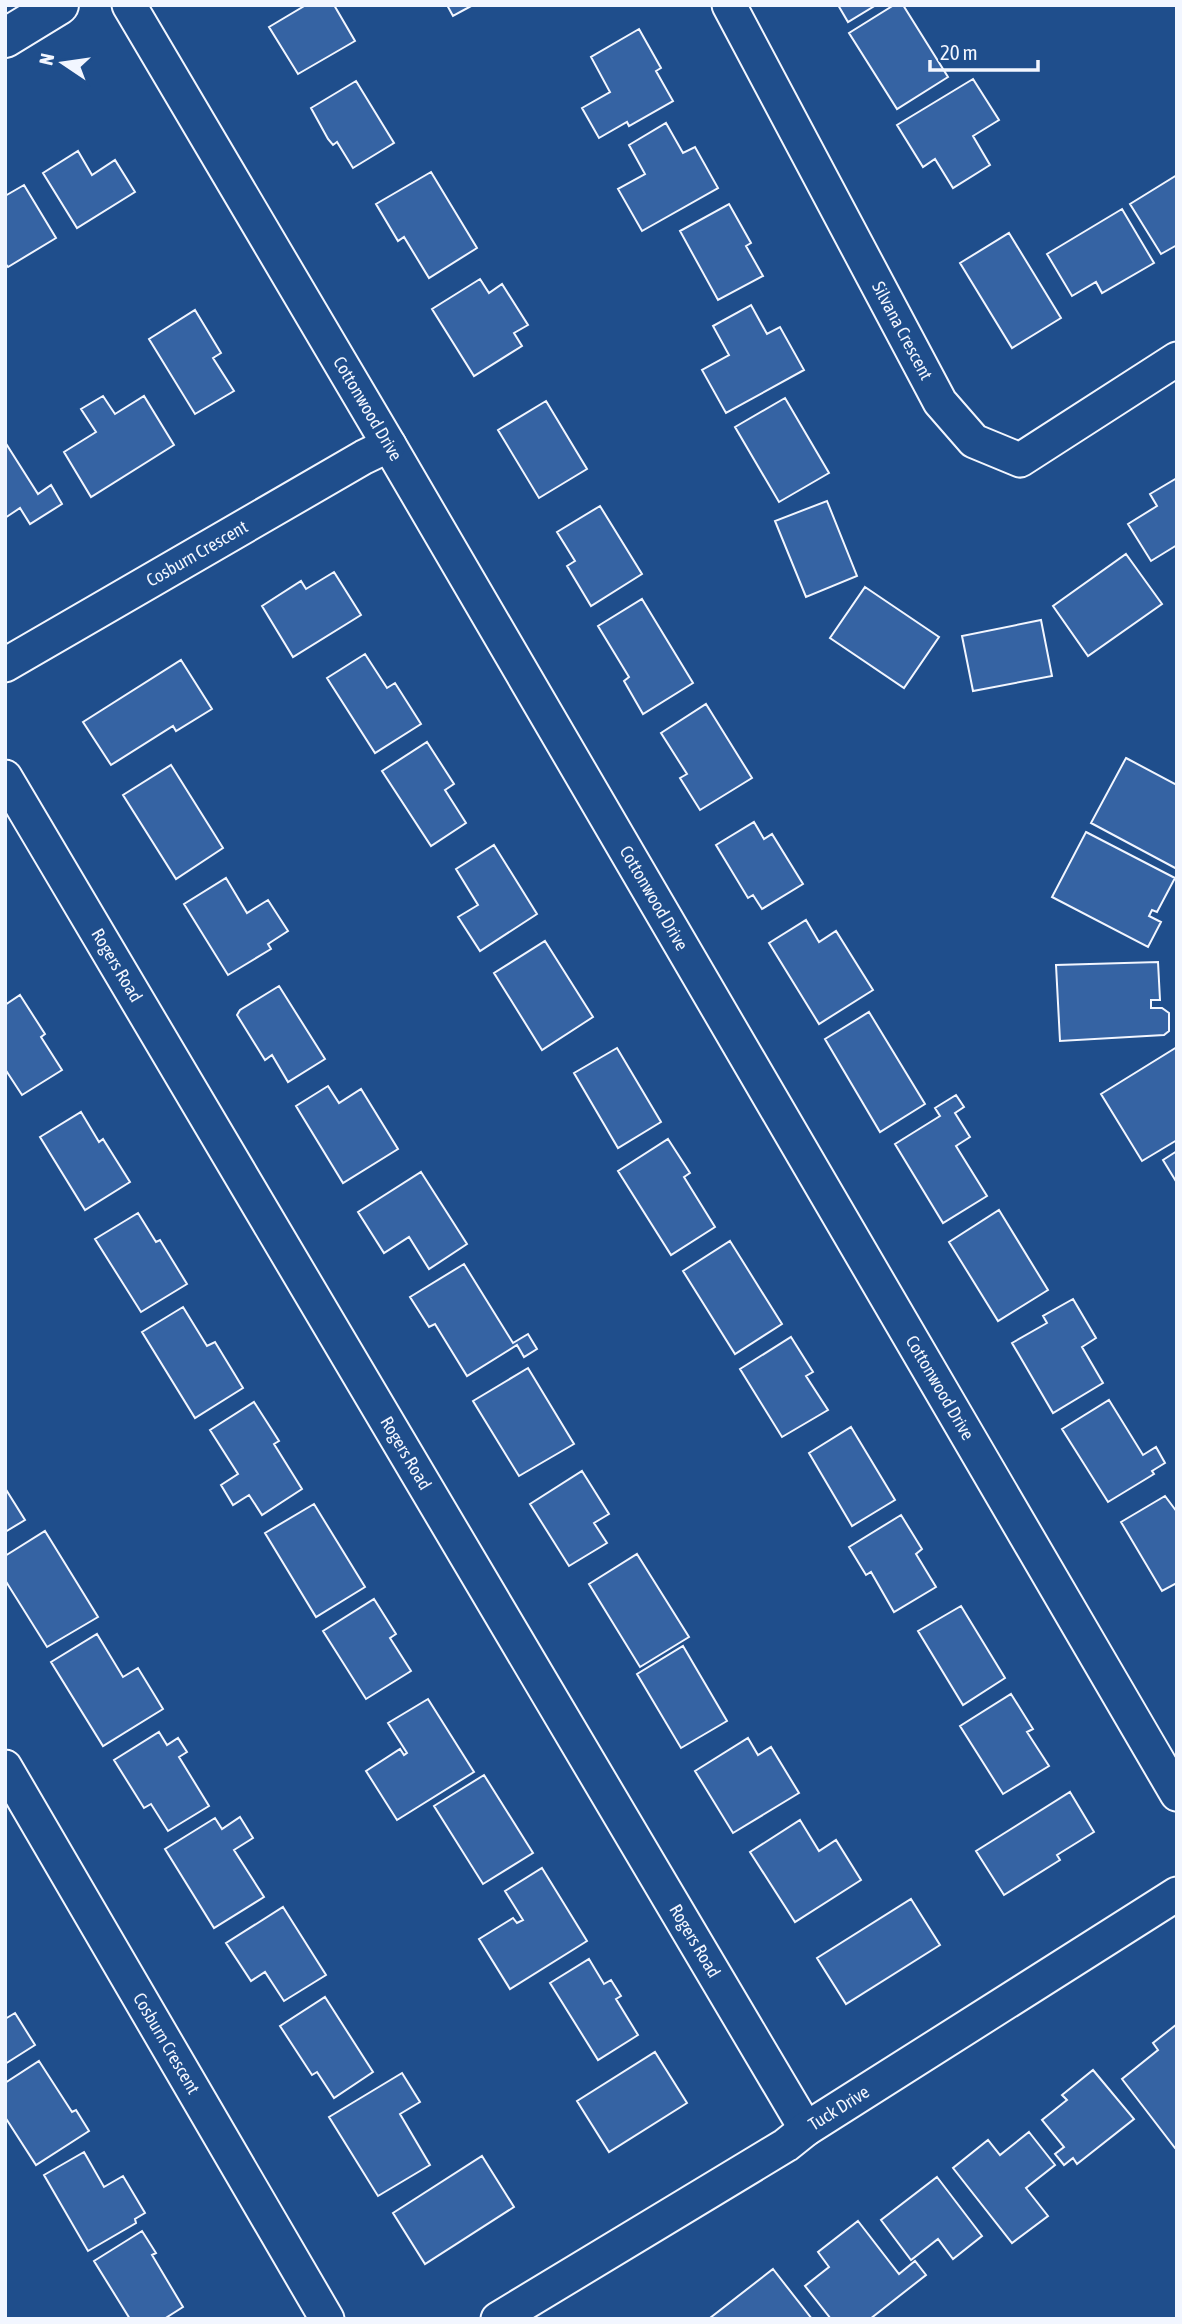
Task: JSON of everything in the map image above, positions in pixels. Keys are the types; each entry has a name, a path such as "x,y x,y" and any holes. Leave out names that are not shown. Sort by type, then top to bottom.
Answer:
{"main road":[{"path":"5,38 60,5"}],"street":[{"name":"Cottonwood Drive","path":"129,5 1177,1794"},
{"name":"Silvana Crescent","path":"729,5 940,402 974,441 1020,460 1177,359"},
{"name":"Cosburn Crescent","path":"5,665 389,445"},
{"name":"Rogers Road","path":"5,777 806,2129"},
{"name":"Cosburn Crescent","path":"5,1768 327,2319"},
{"name":"Tuck Drive","path":"498,2319 786,2145 806,2129 1177,1894"}],"building":[{"path":"306,5 334,5 355,41 298,74 269,27"},
{"path":"447,5 473,5 453,16"},
{"path":"838,5 876,5 848,22"},
{"path":"894,5 903,5 948,77 897,109 849,33"},
{"path":"639,29 661,68 656,71 673,101 629,126 627,122 599,138 582,108 610,92 591,57"},
{"path":"973,79 999,120 973,136 990,165 953,188 935,159 923,167 897,125"},
{"path":"356,81 394,143 353,168 337,142 333,145 328,139 311,108"},
{"path":"666,123 683,153 695,147 718,188 642,231 618,189 645,174 629,145"},
{"path":"78,151 92,175 115,160 135,192 77,228 43,173"},
{"path":"431,172 477,248 429,278 404,237 398,241 376,204"},
{"path":"1177,175 1177,245 1161,254 1130,204"},
{"path":"24,185 56,238 8,267 5,263 5,196"},
{"path":"729,204 751,243 746,246 763,276 718,300 680,231"},
{"path":"1122,209 1154,263 1102,293 1096,282 1072,296 1047,254"},
{"path":"1009,233 1061,318 1012,348 960,263"},
{"path":"480,279 489,293 502,284 528,325 514,333 522,346 474,376 432,309"},
{"path":"751,305 767,334 780,327 804,370 726,413 702,370 729,355 713,326"},
{"path":"195,310 221,353 213,358 234,391 195,414 149,339"},
{"path":"103,396 115,414 144,396 174,445 91,497 64,452 96,432 81,409"},
{"path":"785,398 829,473 779,502 735,427"},
{"path":"546,401 587,469 539,498 498,430"},
{"path":"5,442 38,494 51,485 62,504 30,524 20,508 5,518"},
{"path":"1177,478 1177,545 1151,561 1128,524 1157,506 1150,494"},
{"path":"827,501 857,576 806,597 775,521"},
{"path":"600,506 642,574 591,606 567,566 575,561 557,532"},
{"path":"1126,554 1162,604 1088,656 1053,606"},
{"path":"334,572 361,615 293,657 262,606 301,581 306,589"},
{"path":"865,587 939,637 904,688 830,638"},
{"path":"642,599 693,683 643,714 624,681 629,677 598,626"},
{"path":"1041,620 1052,676 973,691 962,636"},
{"path":"365,654 387,688 395,683 421,724 375,753 327,678"},
{"path":"181,660 212,709 176,731 173,726 111,765 83,722"},
{"path":"706,704 752,778 700,810 680,778 687,774 661,733"},
{"path":"427,742 454,784 445,790 466,823 431,846 382,771"},
{"path":"1126,758 1177,785 1177,869 1091,823"},
{"path":"171,765 223,848 176,879 123,795"},
{"path":"754,822 764,839 772,834 803,884 762,909 753,895 748,898 716,845"},
{"path":"1086,832 1175,878 1157,912 1152,910 1149,916 1161,922 1148,947 1052,897"},
{"path":"494,845 537,914 480,951 458,917 478,905 456,869"},
{"path":"226,878 247,913 268,900 288,931 268,944 271,949 228,975 184,904"},
{"path":"806,920 819,942 836,931 873,990 819,1024 769,943"},
{"path":"545,941 593,1017 542,1050 494,973"},
{"path":"1158,962 1160,1000 1151,1000 1151,1008 1162,1008 1169,1013 1169,1031 1164,1035 1060,1041 1056,965"},
{"path":"279,986 325,1059 288,1082 272,1055 265,1060 237,1015 240,1010"},
{"path":"20,995 45,1034 41,1037 62,1070 22,1095 5,1069 5,1005"},
{"path":"869,1012 925,1104 880,1132 825,1039"},
{"path":"1177,1047 1177,1140 1142,1161 1101,1094"},
{"path":"617,1048 661,1122 618,1148 574,1073"},
{"path":"328,1086 339,1103 361,1089 398,1149 343,1183 296,1106"},
{"path":"956,1095 964,1107 955,1113 970,1137 956,1146 987,1196 943,1223 895,1144 940,1116 935,1108"},
{"path":"81,1112 99,1142 103,1139 130,1182 85,1210 40,1137"},
{"path":"668,1139 690,1173 684,1177 715,1227 671,1255 618,1171"},
{"path":"1177,1151 1177,1183 1163,1160"},
{"path":"421,1172 467,1244 429,1269 409,1237 384,1253 358,1212"},
{"path":"999,1210 1048,1290 998,1321 949,1242"},
{"path":"138,1213 156,1242 160,1240 187,1284 141,1312 95,1239"},
{"path":"730,1241 782,1324 735,1354 683,1271"},
{"path":"464,1264 513,1343 528,1334 537,1349 524,1357 517,1345 467,1376 435,1324 429,1327 410,1297"},
{"path":"1073,1299 1096,1338 1082,1347 1103,1383 1053,1413 1012,1343 1047,1323 1043,1316"},
{"path":"183,1307 207,1346 215,1342 243,1388 195,1418 142,1332"},
{"path":"791,1337 813,1372 806,1376 828,1410 782,1437 740,1369"},
{"path":"528,1368 574,1444 519,1476 473,1401"},
{"path":"1109,1400 1143,1455 1156,1447 1165,1463 1152,1471 1154,1474 1108,1502 1062,1429"},
{"path":"254,1402 279,1441 274,1444 302,1489 262,1515 249,1495 233,1505 221,1485 238,1474 210,1430"},
{"path":"851,1427 895,1500 852,1526 809,1453"},
{"path":"582,1471 609,1514 594,1523 607,1543 569,1566 530,1504"},
{"path":"5,1488 25,1520 5,1532"},
{"path":"1165,1496 1177,1512 1177,1583 1162,1591 1121,1522"},
{"path":"314,1504 365,1587 316,1617 265,1533"},
{"path":"901,1515 922,1549 916,1554 936,1587 894,1612 871,1572 866,1575 849,1547"},
{"path":"45,1531 98,1617 47,1647 5,1580 5,1556"},
{"path":"637,1554 689,1637 640,1667 589,1584"},
{"path":"374,1599 396,1634 390,1638 411,1671 366,1699 323,1631"},
{"path":"961,1606 1005,1678 963,1705 918,1631"},
{"path":"97,1634 123,1677 138,1668 163,1709 103,1746 51,1662"},
{"path":"683,1646 727,1721 681,1748 637,1674"},
{"path":"1011,1694 1033,1729 1027,1732 1049,1766 1003,1794 960,1726"},
{"path":"428,1699 474,1772 397,1820 366,1771 400,1749 404,1755 407,1753 388,1723"},
{"path":"159,1732 167,1745 178,1738 187,1752 179,1757 209,1806 168,1831 151,1804 144,1808 114,1760"},
{"path":"748,1738 758,1755 771,1747 799,1793 733,1833 695,1771"},
{"path":"484,1775 533,1853 483,1884 434,1806"},
{"path":"1070,1792 1094,1832 1057,1855 1060,1860 1004,1895 976,1851"},
{"path":"240,1817 253,1838 234,1850 264,1897 214,1928 165,1849 215,1818 222,1829"},
{"path":"800,1820 819,1851 836,1840 861,1880 795,1922 750,1852"},
{"path":"542,1868 587,1941 510,1989 479,1939 513,1918 517,1923 523,1920 505,1891"},
{"path":"911,1899 940,1945 846,2004 817,1958"},
{"path":"283,1907 326,1975 284,2001 265,1972 251,1981 226,1943"},
{"path":"589,1959 604,1984 611,1980 621,1996 616,1999 638,2035 598,2060 550,1983"},
{"path":"325,1997 373,2072 334,2098 317,2072 312,2075 280,2026"},
{"path":"15,2013 35,2045 5,2064 5,2019"},
{"path":"1177,2024 1175,2148 1122,2079 1158,2050 1153,2043"},
{"path":"655,2052 687,2103 609,2152 577,2101"},
{"path":"39,2061 72,2112 76,2110 89,2131 36,2165 5,2117 5,2083"},
{"path":"1093,2070 1134,2119 1077,2164 1073,2158 1064,2165 1055,2154 1064,2147 1042,2120 1067,2100 1062,2095"},
{"path":"402,2073 420,2102 400,2114 430,2165 378,2196 329,2117"},
{"path":"1029,2132 1055,2165 1026,2188 1048,2216 1012,2243 953,2168 988,2140 1000,2155"},
{"path":"84,2152 104,2187 123,2176 145,2213 135,2219 136,2223 88,2251 44,2175"},
{"path":"482,2156 514,2207 425,2264 393,2213"},
{"path":"937,2177 982,2236 953,2259 938,2239 911,2260 881,2220"},
{"path":"858,2221 899,2274 915,2261 926,2275 870,2319 831,2319 805,2286 829,2267 818,2252"},
{"path":"142,2231 156,2253 152,2255 183,2307 164,2319 130,2319 94,2261"},
{"path":"773,2269 812,2319 710,2319 710,2318"}]}
